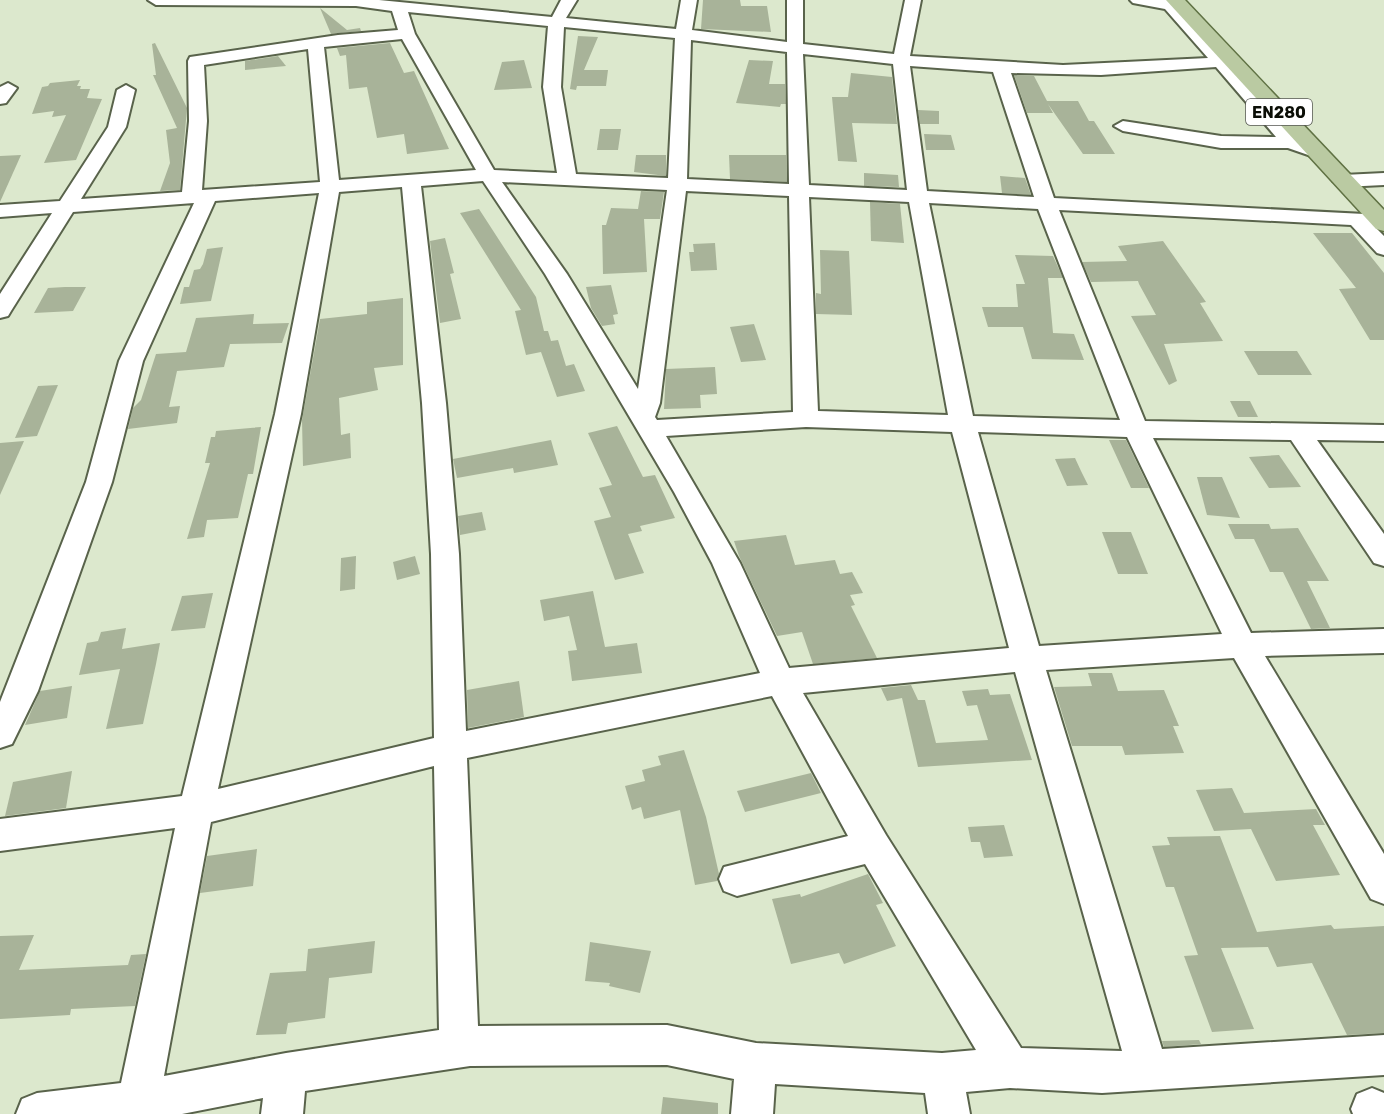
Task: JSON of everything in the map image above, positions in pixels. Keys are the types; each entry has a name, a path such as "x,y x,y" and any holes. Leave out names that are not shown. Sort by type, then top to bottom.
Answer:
{"main road":[{"name":"EN280","path":"1176,4 1383,222"}],"street":[{"path":"156,0 346,1 399,8 442,6 556,23 683,34 901,60 1000,67 1100,70 1220,62"},
{"path":"568,0 556,23 552,87 568,181"},
{"path":"645,423 677,186 683,34 689,0"},
{"path":"795,0 798,190 806,419"},
{"path":"913,0 901,60 918,198 963,425 1027,659 1148,1070"},
{"path":"1138,0 1176,4 1220,62 1290,142"},
{"path":"399,8 407,34 488,175 556,274 726,563 780,681 873,846 1010,1068"},
{"path":"0,734 22,691 99,482 131,361 199,198 196,61 316,43 407,34"},
{"path":"138,1102 196,810 288,414 330,188 316,43"},
{"path":"1000,67 1046,204 1136,429 1242,645 1384,887"},
{"path":"0,311 117,127 126,90"},
{"path":"1123,126 1221,142 1252,144 1290,142 1314,151"},
{"path":"0,211 488,175 1383,222"},
{"path":"1343,181 1384,180"},
{"path":"411,182 434,403 445,554 459,1048"},
{"path":"1358,220 1384,249"},
{"path":"645,423 806,419 963,425 1384,433"},
{"path":"1299,433 1384,556"},
{"path":"0,834 196,810 449,748 780,681 1027,659 1242,645 1384,641"},
{"path":"737,879 873,846"},
{"path":"37,1114 138,1102 286,1073 459,1048 667,1045 756,1063 942,1073 1010,1068 1102,1073 1384,1055"},
{"path":"752,1114 756,1063"},
{"path":"282,1114 286,1073"},
{"path":"942,1073 950,1114"}],"building":[{"path":"703,0 740,0 741,6 767,6 771,32 701,29"},
{"path":"320,8 347,30 360,28 361,31 331,34"},
{"path":"578,36 598,37 584,70 608,70 606,86 577,86 576,90 570,89"},
{"path":"155,43 187,108 180,190 160,191 170,163 166,130 177,128 153,75 156,75 152,44"},
{"path":"390,43 404,73 414,71 449,149 407,154 404,134 377,138 367,87 349,89 346,55 340,56 337,48"},
{"path":"278,56 286,66 245,70 245,61"},
{"path":"524,60 532,88 494,90 502,62"},
{"path":"749,60 773,61 769,84 785,84 786,104 781,104 780,107 736,103"},
{"path":"851,73 892,77 897,124 852,123 857,162 838,161 832,97 848,97"},
{"path":"1014,75 1034,76 1047,101 1078,101 1089,121 1094,121 1115,154 1083,154 1048,104 1053,113 1027,113"},
{"path":"80,80 77,86 81,86 80,89 90,89 87,98 102,99 76,160 44,163 66,115 52,117 54,111 32,114 42,87 50,83"},
{"path":"918,110 939,111 939,124 920,124"},
{"path":"600,129 621,129 618,150 597,150"},
{"path":"924,134 951,135 955,150 926,150"},
{"path":"21,155 0,202 0,156"},
{"path":"636,155 666,155 666,176 634,172"},
{"path":"729,155 786,155 787,182 730,179"},
{"path":"864,173 898,175 899,187 864,186"},
{"path":"1000,176 1025,178 1031,195 1002,193"},
{"path":"641,191 664,192 660,219 644,219 647,272 603,274 602,225 606,225 611,208 638,209"},
{"path":"870,202 900,204 904,243 871,241"},
{"path":"479,209 536,297 544,331 548,331 551,341 558,340 566,366 574,364 585,391 557,397 541,352 526,355 515,311 521,310 460,213"},
{"path":"1313,233 1352,233 1384,273 1384,340 1370,340 1339,289 1356,288"},
{"path":"445,238 454,273 450,274 461,319 440,323 430,241"},
{"path":"1163,241 1206,302 1200,303 1223,341 1164,344 1177,381 1169,385 1131,316 1156,315 1138,281 1091,282 1082,262 1127,261 1118,246"},
{"path":"715,243 717,270 691,271 689,252 694,252 693,244"},
{"path":"223,247 211,301 180,304 184,287 189,287 194,270 200,269 207,249"},
{"path":"820,250 849,251 852,315 816,314 816,293 821,294"},
{"path":"1015,255 1053,256 1063,278 1048,278 1053,333 1074,334 1084,360 1032,359 1023,327 988,327 982,307 1018,307 1016,284 1025,284"},
{"path":"611,285 618,314 613,315 615,324 602,326 591,308 586,287"},
{"path":"86,287 73,311 34,313 48,288"},
{"path":"403,298 403,365 374,368 378,390 339,398 341,435 350,433 351,458 303,466 302,420 320,319 367,314 367,302"},
{"path":"254,314 253,324 289,323 282,343 230,344 224,367 177,371 169,407 180,406 177,423 128,429 133,408 141,400 156,354 186,352 196,318"},
{"path":"754,324 766,360 741,362 730,327"},
{"path":"1244,351 1297,351 1312,375 1258,375"},
{"path":"715,367 717,394 700,395 701,408 664,409 666,369"},
{"path":"58,385 37,436 15,438 38,386"},
{"path":"1230,401 1250,401 1258,417 1238,417"},
{"path":"617,426 643,477 655,475 675,518 640,526 642,531 628,534 644,573 615,580 594,521 611,517 599,488 612,485 588,433"},
{"path":"261,427 253,474 248,474 238,518 207,520 204,537 187,539 210,463 205,463 211,437 215,437 216,431"},
{"path":"551,440 558,465 514,473 513,468 457,478 453,459"},
{"path":"1109,440 1126,440 1149,488 1131,488"},
{"path":"24,441 0,495 0,443"},
{"path":"1279,455 1301,487 1269,488 1249,457"},
{"path":"1075,458 1088,485 1067,486 1055,459"},
{"path":"1197,477 1222,477 1240,518 1207,515"},
{"path":"482,512 486,530 460,535 458,516"},
{"path":"1228,524 1269,524 1271,529 1298,528 1329,581 1307,581 1330,628 1311,629 1283,572 1270,572 1254,539 1235,539"},
{"path":"1102,532 1131,532 1148,574 1118,574"},
{"path":"786,535 795,565 835,560 840,574 852,572 863,593 850,595 855,605 851,606 877,658 813,664 802,632 777,636 734,541"},
{"path":"356,556 355,589 340,591 341,558"},
{"path":"415,556 420,574 397,580 393,562"},
{"path":"593,591 605,647 637,643 642,673 572,681 568,651 577,650 569,616 544,621 540,600"},
{"path":"213,593 205,628 171,631 182,596"},
{"path":"126,628 122,649 160,643 156,664 143,724 106,729 120,669 79,675 87,643 98,641 101,632"},
{"path":"1088,673 1112,673 1118,691 1164,690 1179,726 1173,726 1184,753 1125,755 1122,746 1072,746 1054,687 1092,686"},
{"path":"519,681 524,717 468,728 467,690"},
{"path":"911,685 918,700 925,700 936,743 988,740 977,705 967,706 962,691 988,689 990,695 1010,694 1032,760 918,767 902,698 887,701 881,688"},
{"path":"72,686 67,718 25,725 40,691"},
{"path":"684,750 706,817 719,874 717,881 695,885 680,810 644,819 641,807 632,810 625,786 645,781 642,770 661,765 658,756"},
{"path":"72,771 66,808 5,816 13,782"},
{"path":"811,773 821,793 745,812 737,791"},
{"path":"1232,788 1244,813 1316,809 1325,825 1313,825 1340,875 1276,881 1251,829 1214,831 1196,790"},
{"path":"1004,825 1013,856 984,858 980,842 971,842 968,827"},
{"path":"1220,836 1257,932 1331,925 1334,929 1384,926 1384,1033 1347,1035 1312,963 1277,967 1268,947 1221,948 1254,1029 1212,1032 1184,956 1198,955 1174,887 1166,887 1152,846 1170,845 1167,837"},
{"path":"257,849 253,886 200,893 207,856"},
{"path":"868,874 883,903 876,905 896,946 844,964 839,953 791,964 772,899 800,894 801,897"},
{"path":"34,935 19,970 128,965 131,955 146,954 135,1006 71,1009 70,1015 0,1019 0,936"},
{"path":"375,941 372,973 329,978 325,1018 288,1023 286,1034 256,1035 270,973 306,971 308,949"},
{"path":"590,942 651,951 640,993 609,986 610,983 585,981"},
{"path":"1199,1040 1201,1044 1164,1047 1162,1041"},
{"path":"663,1097 718,1103 718,1114 661,1114"}]}
